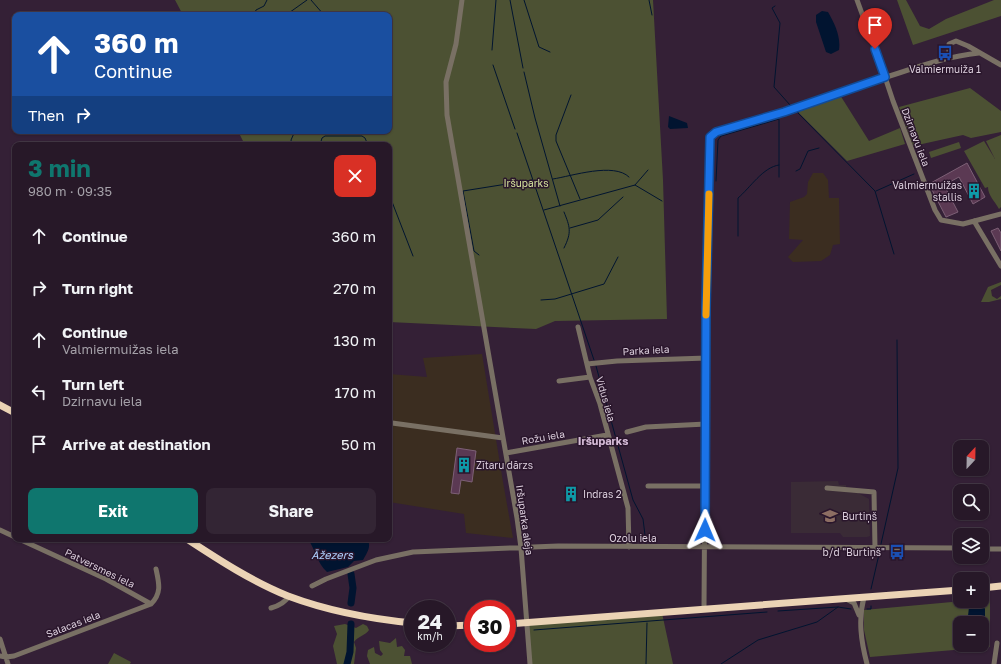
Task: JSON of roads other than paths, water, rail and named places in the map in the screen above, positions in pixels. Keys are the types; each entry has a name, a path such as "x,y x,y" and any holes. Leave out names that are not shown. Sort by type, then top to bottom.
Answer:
{"highway":[{"path":"0,404 12,411"},
{"path":"193,542 216,558 263,584 289,596 344,613 404,623"},
{"path":"989,587 1001,586"},
{"path":"516,624 704,608 953,590"}],"street":[{"name":"Iršuparka aleja","path":"462,0 456,44 446,82 445,100 521,548 530,664"},
{"name":"Dzirnavu iela","path":"856,0 885,77 892,101 935,210 941,220 946,222 963,224 974,221"},
{"path":"950,57 948,47 949,44 952,42 962,43 1001,65"},
{"path":"704,608 707,358 706,307 710,137 716,132 784,112 885,77 950,57 979,53"},
{"path":"1001,214 974,221 1001,266"},
{"name":"Vidus iela","path":"578,327 590,377 600,404 607,435 628,508 629,547"},
{"name":"Parka iela","path":"587,364 617,361 707,358"},
{"path":"559,382 590,377"},
{"path":"392,423 503,438"},
{"path":"627,432 646,427 706,424"},
{"name":"Rožu iela","path":"506,453 607,435"},
{"path":"648,486 705,486"},
{"path":"827,488 874,492 875,548"},
{"path":"0,530 12,536"},
{"name":"Patversmes iela","path":"26,542 106,579 151,604"},
{"name":"Ozolu iela","path":"312,586 326,579 376,560 413,552 521,548 704,546 953,548"},
{"path":"989,549 1001,549"},
{"path":"151,604 156,599 160,588 156,569"},
{"path":"271,608 280,605 287,600 289,596"},
{"path":"864,596 860,618 861,638 867,664"},
{"path":"844,598 854,603 860,618"},
{"name":"Salacas iela","path":"3,657 151,604"},
{"path":"0,639 3,657 8,664"},
{"path":"994,664 997,643"}],"water":[{"path":"822,11 828,12 838,35 839,50 831,54 826,52 816,22 816,15"},
{"path":"669,116 687,123 688,128 670,129 668,127"},
{"name":"Āžezers","path":"310,542 368,542 369,547 363,560 354,561 348,567 327,572 321,565"},
{"path":"969,608 985,609 985,616 968,616"}],"waterway":[{"path":"255,12 256,10 264,6 267,0"},
{"path":"290,12 307,0"},
{"path":"311,0 321,12"},
{"path":"492,50 496,0"},
{"path":"510,0 523,68"},
{"path":"524,0 539,47 550,52"},
{"path":"649,0 652,15"},
{"path":"775,6 772,8 780,23 774,87 790,105"},
{"path":"493,65 515,129"},
{"path":"524,72 535,118 560,206"},
{"path":"571,95 556,135 556,141 580,199"},
{"path":"796,111 875,191 894,254"},
{"path":"716,181 718,140 721,136 779,119 779,177"},
{"path":"517,133 594,360"},
{"path":"291,142 294,134"},
{"path":"321,142 322,138 325,136 362,136 367,142"},
{"path":"796,171 800,169 808,151 819,148"},
{"path":"738,236 738,198 762,174 779,165"},
{"path":"553,179 603,170 622,173 629,177"},
{"path":"635,185 648,170"},
{"path":"876,191 914,174"},
{"path":"479,255 474,251 463,191 532,180"},
{"path":"544,210 635,185 662,201"},
{"path":"570,228 598,220 623,197"},
{"path":"392,202 413,256"},
{"path":"564,212 569,230 564,248"},
{"path":"541,300 555,299 604,284 618,257"},
{"path":"881,544 898,468 897,340"},
{"path":"596,366 633,500 643,519 646,543"},
{"path":"871,589 880,550"},
{"path":"351,574 353,588 351,603"},
{"path":"867,609 871,609 871,606"},
{"path":"778,611 838,607 851,609"},
{"path":"721,664 758,640 817,622 838,607"},
{"path":"534,630 767,612"},
{"path":"646,664 647,623"},
{"path":"347,664 350,652 351,624"}],"place":[{"name":"Valmiermuiža 1","path":"945,53"},
{"name":"Valmiermuižas stallis","path":"974,191"},
{"name":"Zītaru dārzs","path":"464,465"},
{"name":"Indras 2","path":"571,494"},
{"name":"Burtiņš","path":"830,516"},
{"name":"b/d \"Burtiņš\"","path":"897,552"}],"district":[{"name":"Iršuparks","path":"603,440"}]}
